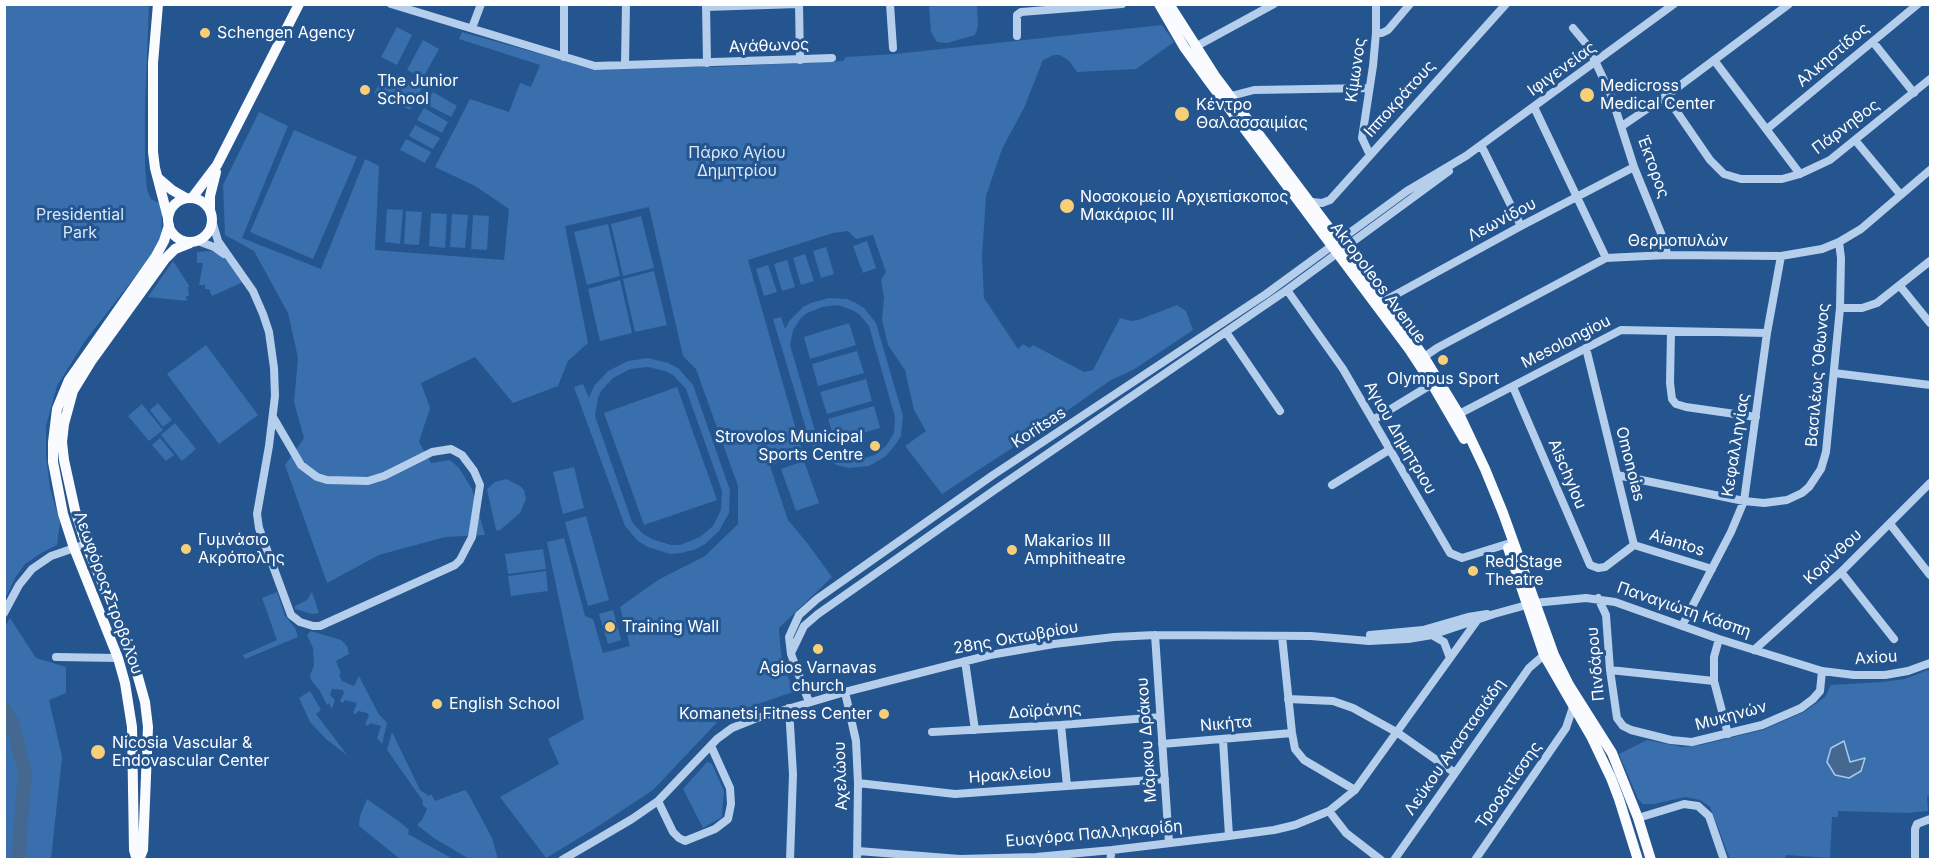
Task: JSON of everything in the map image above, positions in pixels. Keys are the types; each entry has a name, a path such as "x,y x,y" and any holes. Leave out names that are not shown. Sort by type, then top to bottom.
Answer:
{"main road":[{"path":"158,4 153,63 153,152 168,221 172,233 178,239 194,242 207,235 213,224 210,196 217,165"},
{"path":"168,221 173,206 189,198 217,165 299,4"},
{"name":"Akropoleos Avenue","path":"1159,4 1184,47 1208,80 1339,248 1384,301 1424,357 1459,414 1499,502 1530,604"},
{"name":"Akropoleos Avenue","path":"1169,4 1195,47 1312,202 1339,248 1432,384 1465,441 1479,472 1530,604"},
{"path":"158,178 172,190 189,198 200,200 210,209"},
{"name":"Λεωφόρος Στροβόλου","path":"138,860 134,850 132,727 125,683 118,658 74,548 61,505 53,462 52,442 57,409 69,380 156,256 164,241 168,221"},
{"name":"Λεωφόρος Στροβόλου","path":"138,860 142,850 148,727 145,702 130,652 86,544 75,510 62,442 67,407 81,376 165,259 175,249 194,242"},
{"path":"1530,604 1544,655 1585,726 1619,799 1638,860"},
{"path":"1530,604 1569,686 1612,753 1638,818 1651,860"},
{"path":"132,727 148,727"}],"street":[{"name":"Αγάθωνος","path":"391,4 595,66 832,58"},
{"path":"472,28 481,4"},
{"path":"564,4 564,57"},
{"path":"625,65 626,4"},
{"path":"707,63 706,6 799,4 800,60"},
{"path":"890,4 893,48"},
{"path":"1017,36 1017,15 1021,12 1122,4"},
{"path":"1249,4 1253,15"},
{"path":"1195,47 1274,4"},
{"path":"1376,4 1376,33"},
{"name":"Κίμωνος","path":"1370,155 1362,138 1376,33 1388,30 1410,4"},
{"name":"Ιπποκράτους","path":"1312,202 1322,203 1330,200 1506,4"},
{"name":"Ιφιγενείας","path":"1339,248 1407,191 1466,156 1674,4"},
{"path":"1622,126 1789,4"},
{"name":"Αλκηστίδος","path":"1767,129 1918,4"},
{"name":"Έκτορος","path":"1573,28 1588,46 1622,126 1667,255"},
{"path":"1873,42 1914,93"},
{"path":"1714,60 1800,174"},
{"name":"Πάρνηθος","path":"1666,96 1710,160 1724,174 1741,179 1782,179 1800,174 1830,160 1930,79"},
{"path":"1231,96 1254,90 1369,88"},
{"path":"1534,107 1606,258"},
{"path":"1855,140 1900,194"},
{"path":"1481,145 1521,226"},
{"name":"Λεωνίδου","path":"1384,301 1635,167"},
{"name":"Θερμοπυλών","path":"1424,357 1606,258 1667,255 1781,256 1812,252 1839,242 1861,229 1930,170"},
{"path":"213,224 218,241 253,291 266,322 274,368 273,417 258,504 258,522 288,610 296,620 320,626 455,565 463,556 471,537 480,485 468,462 459,452 451,449 432,452 384,476 368,481 327,480 317,477 301,465 273,417"},
{"path":"194,242 214,247 233,262"},
{"name":"Βασιλέως Όθωνος","path":"1617,475 1744,501 1774,503 1802,493 1816,478 1825,458 1840,308 1839,242"},
{"name":"Koritsas","path":"791,654 804,626 818,614 1108,417 1287,290 1339,248"},
{"name":"Koritsas","path":"809,702 791,654 789,637 799,615 817,599 993,475 1339,248"},
{"name":"Κεφαλληνίας","path":"1682,626 1731,532 1744,501 1767,333 1781,256"},
{"path":"1840,308 1854,309 1886,298 1930,261"},
{"path":"1900,286 1930,323"},
{"name":"Αγιου Δημητριου","path":"1287,290 1342,369 1450,553 1462,558 1507,544"},
{"name":"Mesolongiou","path":"1459,414 1621,330 1767,333"},
{"path":"1226,332 1280,411"},
{"path":"1671,332 1670,383 1672,399 1676,404 1756,417"},
{"name":"Omonoias","path":"1586,348 1634,545"},
{"path":"1834,373 1930,385"},
{"path":"1373,420 1432,384"},
{"name":"Aischylou","path":"1513,387 1588,562 1593,568 1605,567 1634,545"},
{"path":"1332,485 1389,450"},
{"name":"Κορίνθου","path":"1754,650 1840,572 1930,483"},
{"path":"1890,524 1930,575"},
{"path":"5,612 18,585 32,569 51,556 86,544"},
{"name":"Aiantos","path":"1634,545 1712,569"},
{"path":"1840,572 1894,639"},
{"name":"Παναγιώτη Κάσπη","path":"1530,604 1575,598 1598,598 1628,606 1719,639 1822,670"},
{"name":"Πινδάρου","path":"1598,598 1606,615 1610,670 1617,718 1623,726"},
{"name":"28ης Οκτωβρίου","path":"1343,637 1390,641 1432,635 1530,604"},
{"name":"28ης Οκτωβρίου","path":"562,860 658,801 717,739 732,728 845,692 965,661 1054,644 1155,635 1343,637 1410,632 1476,615 1494,614"},
{"name":"Ευαγόρα Παλληκαρίδη","path":"857,855 988,859 1111,855 1169,843 1287,828 1329,811 1355,790 1477,621"},
{"name":"Μάρκου Δράκου","path":"1155,635 1169,843"},
{"path":"1432,635 1444,642 1450,658"},
{"path":"1282,636 1295,749 1304,760 1355,790"},
{"path":"1719,639 1714,657 1714,681 1728,734"},
{"name":"Λεύκου Αναστασιάδη","path":"1394,860 1532,664 1544,655"},
{"path":"56,657 118,658"},
{"path":"965,661 975,730"},
{"name":"Axiou","path":"1822,670 1850,675 1885,675 1908,671 1930,663"},
{"path":"1610,670 1714,681"},
{"name":"Μυκηνών","path":"1623,726 1631,730 1683,742 1700,741 1762,725 1801,708 1820,691 1822,670"},
{"name":"Αχελώου","path":"845,692 856,741 857,855"},
{"path":"1288,699 1333,701 1368,715 1455,773"},
{"path":"789,708 793,774 790,860"},
{"name":"Τροοδιτίσσης","path":"1475,860 1566,728 1573,708"},
{"name":"Δοϊράνης","path":"932,732 1160,717"},
{"path":"1566,728 1577,724 1585,726"},
{"path":"1061,725 1067,786"},
{"name":"Νικήτα","path":"1162,744 1292,733"},
{"path":"1223,740 1229,836"},
{"path":"658,801 674,832 685,841 715,829 728,819 731,804 730,788 711,746"},
{"name":"Ηρακλείου","path":"858,783 955,794 1165,779"},
{"path":"1638,818 1677,806 1691,804 1698,806 1709,816 1724,860"},
{"path":"1329,811 1350,837 1381,860"},
{"path":"1915,860 1915,829 1917,824 1927,820"}],"green space":[{"name":"Presidential Park","path":"5,5 149,5 145,165 147,190 151,199 159,203 162,214 161,238 155,251 85,341 57,386 46,426 46,456 50,488 60,522 57,545 25,564 5,599"},
{"path":"929,5 977,5 978,26 975,35 947,43 937,42 931,32"},
{"name":"Πάρκο Αγίου Δημητρίου","path":"1162,25 1174,42 1136,69 1077,72 1069,61 1060,55 1043,60 1024,108 1002,149 986,196 982,257 984,298 1018,349 1023,344 1030,348 1033,345 1084,372 1093,370 1120,318 1138,320 1177,305 1186,311 1193,330 1133,370 1111,380 942,494 905,446 926,431 914,410 905,370 888,345 882,320 884,297 881,280 886,272 873,235 856,239 848,231 833,233 748,260 802,451 770,466 788,520 832,577 779,628 781,654 793,692 723,716 653,790 546,858 500,797 559,764 548,739 584,719 547,542 564,538 585,616 593,619 603,653 630,646 620,607 658,580 705,556 738,524 738,486 696,369 683,356 649,207 565,226 588,343 568,361 558,386 513,403 475,357 421,383 430,408 419,442 431,463 450,460 459,468 472,489 485,535 445,537 379,555 327,583 285,465 304,438 294,402 298,358 288,313 254,251 225,235 223,185 259,112 288,126 242,238 321,269 365,159 379,166 375,250 504,260 509,209 475,186 435,167 470,99 509,112 520,83 531,87 540,65 459,39 462,32 598,70 843,61 846,57 895,54"},
{"path":"397,27 412,35 397,65 381,57"},
{"path":"423,40 439,49 423,78 407,70"},
{"path":"387,71 422,88 410,110 374,93"},
{"path":"433,92 457,106 451,117 426,104"},
{"path":"424,108 448,122 442,133 417,120"},
{"path":"415,125 440,138 433,149 409,136"},
{"path":"294,130 357,157 313,259 250,232"},
{"path":"406,139 431,152 425,163 400,150"},
{"path":"387,209 403,210 400,244 385,242"},
{"path":"406,211 422,212 419,245 404,244"},
{"path":"431,213 447,214 445,248 429,246"},
{"path":"452,214 468,215 465,248 450,247"},
{"path":"473,215 489,216 487,250 471,249"},
{"path":"641,216 654,268 623,276 611,224"},
{"path":"608,224 620,276 587,285 574,232"},
{"path":"867,241 876,268 863,273 853,246"},
{"path":"826,247 834,274 821,278 813,251"},
{"path":"211,251 221,255 234,267 243,282 212,296 209,289 205,289 205,285 199,285 203,263 197,263 197,252"},
{"path":"805,254 814,281 801,285 793,258"},
{"path":"787,260 795,287 782,291 774,264"},
{"path":"173,261 190,287 188,287 189,296 186,296 187,301 148,297"},
{"path":"768,265 777,292 764,296 756,269"},
{"path":"654,271 667,325 635,332 623,279"},
{"path":"620,280 632,333 600,341 588,289"},
{"path":"829,298 847,299 864,308 876,323 903,416 901,436 896,444 886,456 869,466 848,468 837,465 821,456 810,442 773,319 781,317 785,329 790,320 803,307","holes":["838,305 859,314 869,326 895,417 894,433 886,446 875,455 857,460 849,460 833,454 826,450 817,438 790,345 793,330 807,313 822,307"]},
{"path":"849,323 856,345 810,359 804,337"},
{"path":"206,345 258,415 219,444 167,374"},
{"path":"857,351 864,373 818,386 812,364"},
{"path":"648,358 668,363 678,368 693,385 730,490 729,513 719,531 705,544 694,550 670,554 648,547 638,541 625,526 574,387 583,384 589,398 594,386 608,371 628,361","holes":["648,367 673,375 686,389 722,491 721,510 713,526 700,537 680,545 671,545 652,539 643,534 632,522 595,416 601,391 613,378 630,369"]},
{"path":"866,379 872,401 827,414 820,392"},
{"path":"677,387 717,500 644,525 604,413"},
{"path":"158,403 172,420 163,427 150,410"},
{"path":"142,404 163,430 149,441 128,416"},
{"path":"874,406 880,428 835,441 828,419"},
{"path":"175,423 196,449 182,461 161,435"},
{"path":"160,438 174,455 166,461 152,445"},
{"path":"804,461 819,503 796,511 781,469"},
{"path":"574,467 584,508 563,514 553,472"},
{"path":"506,479 524,490 526,499 520,513 499,531 496,530 487,489 495,482"},
{"path":"586,516 609,600 588,606 565,522"},
{"path":"543,549 546,569 508,574 505,554"},
{"path":"546,571 548,591 511,596 508,576"},
{"path":"277,592 285,616 295,628 298,637 245,659 243,655 277,640 262,598"},
{"path":"312,592 319,613 312,614 295,609 295,606 307,600"},
{"name":"Training Wall","path":"613,610 621,640 608,644 599,614"},
{"path":"10,618 36,658 66,667 66,693 49,700 62,757 51,859 5,859 4,629"},
{"path":"311,631 341,640 347,646 349,654 336,661 341,673 339,675 342,681 354,686 359,676 378,713 387,723 382,744 377,738 381,726 365,724 369,716 367,713 358,711 356,714 353,713 357,703 340,701 343,690 332,689 330,695 335,700 332,709 311,680 310,675 314,666 313,648 307,635"},
{"path":"1930,669 1928,811 1907,813 1838,811 1838,817 1832,817 1830,858 1786,855 1785,859 1730,859 1710,807 1700,800 1685,797 1654,804 1643,804 1638,799 1619,754 1647,740 1683,747 1763,730 1804,712 1825,697 1831,685 1905,679"},
{"path":"310,691 321,710 316,714 348,756 326,739 310,722 299,698"},
{"path":"392,732 420,790 429,796 431,794 435,801 465,790 492,838 498,859 469,859 417,825 427,809 387,750"},
{"path":"707,762 712,764 724,791 722,817 703,828 683,789"},
{"path":"367,799 401,823 409,830 408,834 453,859 400,859 359,826 360,816"}],"shaded area":[{"path":"1844,741 1850,762 1865,758 1861,771 1849,778 1835,775 1827,762 1831,748"}],"waterway":[{"path":"4,709 12,722 25,773 18,860"}],"place":[{"name":"Schengen Agency","path":"205,33"},
{"name":"The Junior School","path":"365,90"},
{"name":"Medicross Medical Center","path":"1587,95"},
{"name":"Κέντρο Θαλασσαιμίας","path":"1182,114"},
{"name":"Νοσοκομείο Αρχιεπίσκοπος Μακάριος ΙΙΙ","path":"1067,206"},
{"name":"Olympus Sport","path":"1443,360"},
{"name":"Strovolos Municipal Sports Centre","path":"875,446"},
{"name":"Γυμνάσιο Ακρόπολης","path":"186,549"},
{"name":"Makarios III Amphitheatre","path":"1012,550"},
{"name":"Red Stage Theatre","path":"1473,571"},
{"name":"Training Wall","path":"610,627"},
{"name":"Agios Varnavas church","path":"818,649"},
{"name":"English School","path":"437,704"},
{"name":"Komanetsi Fitness Center","path":"884,714"},
{"name":"Nicosia Vascular & Endovascular Center","path":"98,752"}]}
